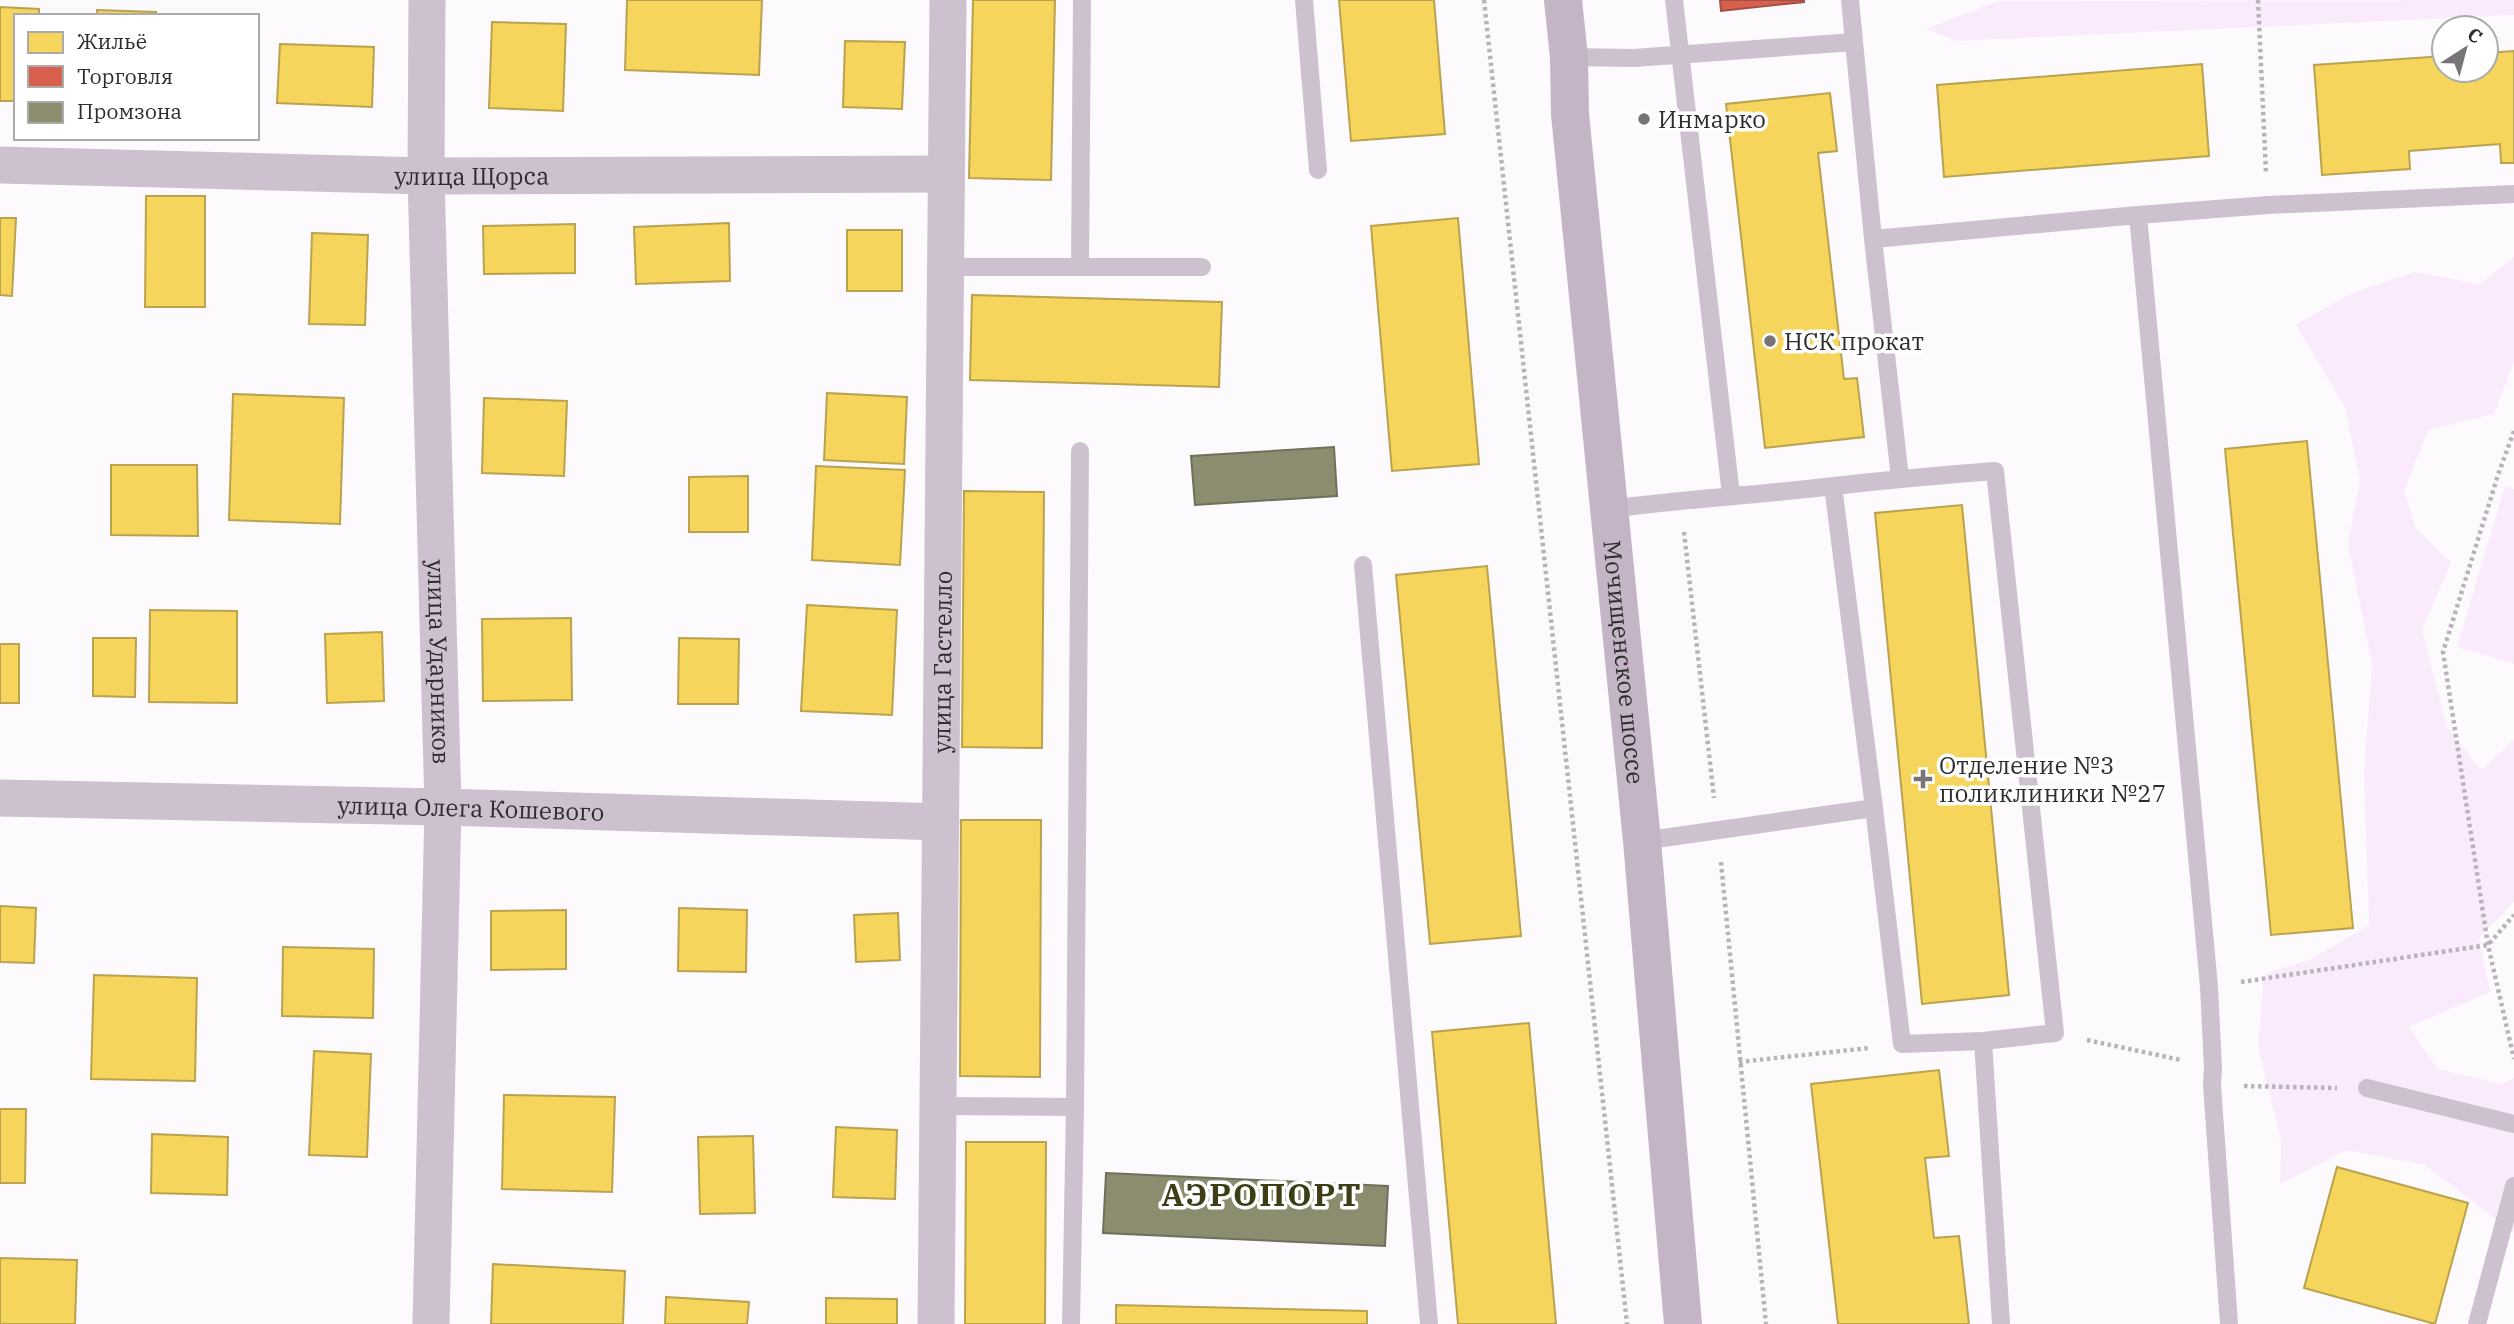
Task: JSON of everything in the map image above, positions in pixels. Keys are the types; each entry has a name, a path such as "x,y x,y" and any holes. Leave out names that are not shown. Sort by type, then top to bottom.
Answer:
{"main road":[{"name":"Мочищенское шоссе","path":"1563,0 1569,57 1570,114 1642,841 1683,1324"}],"street":[{"name":"улица Ударников","path":"427,0 426,176 443,807 431,1324"},
{"name":"улица Гастелло","path":"936,1324 948,0"},
{"name":"улица Щорса","path":"0,165 426,176 946,174"},
{"name":"улица Олега Кошевого","path":"0,798 443,807 941,822"}],"lane":[{"path":"1080,267 1082,0"},
{"path":"1304,0 1318,170"},
{"path":"1674,0 1731,495"},
{"path":"1850,0 1900,478"},
{"path":"1569,57 1634,58 1854,42"},
{"path":"1873,239 2268,205 2514,194"},
{"path":"2138,215 2209,986 2212,1085 2229,1324"},
{"path":"945,267 1202,267"},
{"path":"1071,1324 1080,451"},
{"path":"1609,509 1681,499 1995,471 2055,1033 1983,1041 1902,1044 1833,486"},
{"path":"1363,565 1429,1324"},
{"path":"1642,841 1874,808"},
{"path":"1983,1041 2001,1324"},
{"path":"2367,1088 2514,1124"},
{"path":"938,1106 1075,1107"},
{"path":"2477,1324 2514,1186"}],"path":[{"path":"1484,0 1627,1324"},
{"path":"2258,0 2268,205"},
{"path":"2514,431 2443,652 2488,946 2514,1059"},
{"path":"1681,499 1718,829 1766,1324"},
{"path":"2209,986 2488,946 2514,915"},
{"path":"2055,1033 2213,1067"},
{"path":"1740,1062 1902,1044"},
{"path":"2212,1085 2367,1088"}],"shaded area":[{"path":"2514,0 2514,15 2430,14 2430,19 1957,41 1926,29 1998,1"},
{"path":"2514,257 2514,362 2494,414 2428,430 2404,491 2416,529 2451,562 2422,630 2447,727 2481,770 2514,740 2514,902 2479,938 2490,992 2409,1027 2438,1069 2502,1084 2514,1078 2514,1233 2425,1165 2346,1150 2280,1184 2281,1140 2258,1047 2264,974 2310,960 2369,925 2364,772 2372,664 2348,544 2360,481 2345,408 2296,324 2355,292 2415,272 2480,284"},
{"path":"2505,486 2514,489 2514,664 2457,647"}],"building: Жильё":[{"path":"627,0 762,0 759,75 625,70"},
{"path":"973,0 1055,0 1051,180 969,178"},
{"path":"1339,0 1434,0 1445,134 1351,141"},
{"path":"0,7 39,9 39,14 14,14 14,101 0,101"},
{"path":"97,10 156,12 156,14 97,14"},
{"path":"492,22 566,24 563,111 489,108"},
{"path":"845,41 905,42 902,109 843,107"},
{"path":"280,44 374,47 372,107 277,103"},
{"path":"2514,51 2514,163 2501,163 2500,144 2409,151 2410,169 2322,175 2314,65 2430,57 2430,84 2500,84 2500,52"},
{"path":"2202,64 2209,156 1944,177 1937,85"},
{"path":"1830,93 1837,151 1818,153 1844,379 1857,378 1864,437 1765,448 1726,104"},
{"path":"146,196 205,196 205,307 145,307"},
{"path":"0,218 16,218 12,296 0,295"},
{"path":"1458,218 1479,464 1392,471 1371,226"},
{"path":"729,223 730,281 636,284 634,227"},
{"path":"575,224 575,273 484,274 483,226"},
{"path":"847,230 902,230 902,291 847,291"},
{"path":"312,233 368,235 365,325 309,324"},
{"path":"972,295 1222,302 1219,387 970,380"},
{"path":"827,393 907,397 904,464 824,460"},
{"path":"233,394 344,398 340,524 229,520"},
{"path":"484,398 567,401 564,476 482,473"},
{"path":"2307,441 2353,928 2271,935 2225,449"},
{"path":"111,465 197,465 198,536 111,535"},
{"path":"816,466 905,470 900,565 812,560"},
{"path":"748,476 748,532 689,532 689,477"},
{"path":"964,491 1044,492 1042,748 962,747"},
{"path":"1962,505 2009,995 1922,1004 1875,513"},
{"path":"1487,566 1521,936 1430,944 1396,575"},
{"path":"807,605 897,610 892,715 801,711"},
{"path":"150,610 237,611 237,703 149,702"},
{"path":"571,618 572,700 483,701 482,619"},
{"path":"382,632 384,701 327,703 325,634"},
{"path":"93,638 136,638 135,697 93,696"},
{"path":"679,638 739,639 738,704 678,704"},
{"path":"0,644 19,644 19,703 0,703"},
{"path":"961,820 1041,820 1040,1077 960,1076"},
{"path":"0,906 36,908 34,963 0,962"},
{"path":"679,908 747,910 746,972 678,971"},
{"path":"566,910 566,969 491,970 491,911"},
{"path":"898,913 900,960 856,962 854,915"},
{"path":"283,947 374,949 373,1018 282,1016"},
{"path":"94,975 197,978 195,1081 91,1079"},
{"path":"1529,1023 1556,1324 1458,1324 1432,1032"},
{"path":"314,1051 371,1054 367,1157 309,1155"},
{"path":"1939,1070 1949,1156 1925,1158 1934,1238 1959,1236 1969,1324 1838,1324 1811,1084"},
{"path":"504,1095 615,1097 612,1192 502,1189"},
{"path":"0,1109 26,1109 25,1183 0,1183"},
{"path":"836,1127 897,1130 895,1199 833,1197"},
{"path":"152,1134 228,1137 227,1195 151,1193"},
{"path":"753,1136 755,1213 700,1214 698,1137"},
{"path":"966,1142 1046,1142 1045,1324 965,1324"},
{"path":"2337,1167 2468,1203 2435,1324 2304,1288"},
{"path":"0,1258 77,1260 75,1324 0,1324"},
{"path":"493,1264 625,1271 623,1324 491,1324"},
{"path":"666,1297 749,1302 747,1324 665,1324"},
{"path":"826,1298 897,1299 897,1324 826,1324"},
{"path":"1116,1305 1367,1311 1367,1324 1116,1324"}],"building: Торговля":[{"path":"1720,0 1804,0 1804,2 1721,11"}],"building: Промзона":[{"path":"1334,447 1337,496 1195,505 1191,456"},
{"path":"1106,1173 1388,1186 1385,1246 1103,1233"}],"place":[{"name":"Инмарко","path":"1644,119"},
{"name":"НСК прокат","path":"1770,341"},
{"name":"Отделение №3 поликлиники №27","path":"1923,779"}],"district":[{"name":"АЭРОПОРТ","path":"1262,1194"}]}
